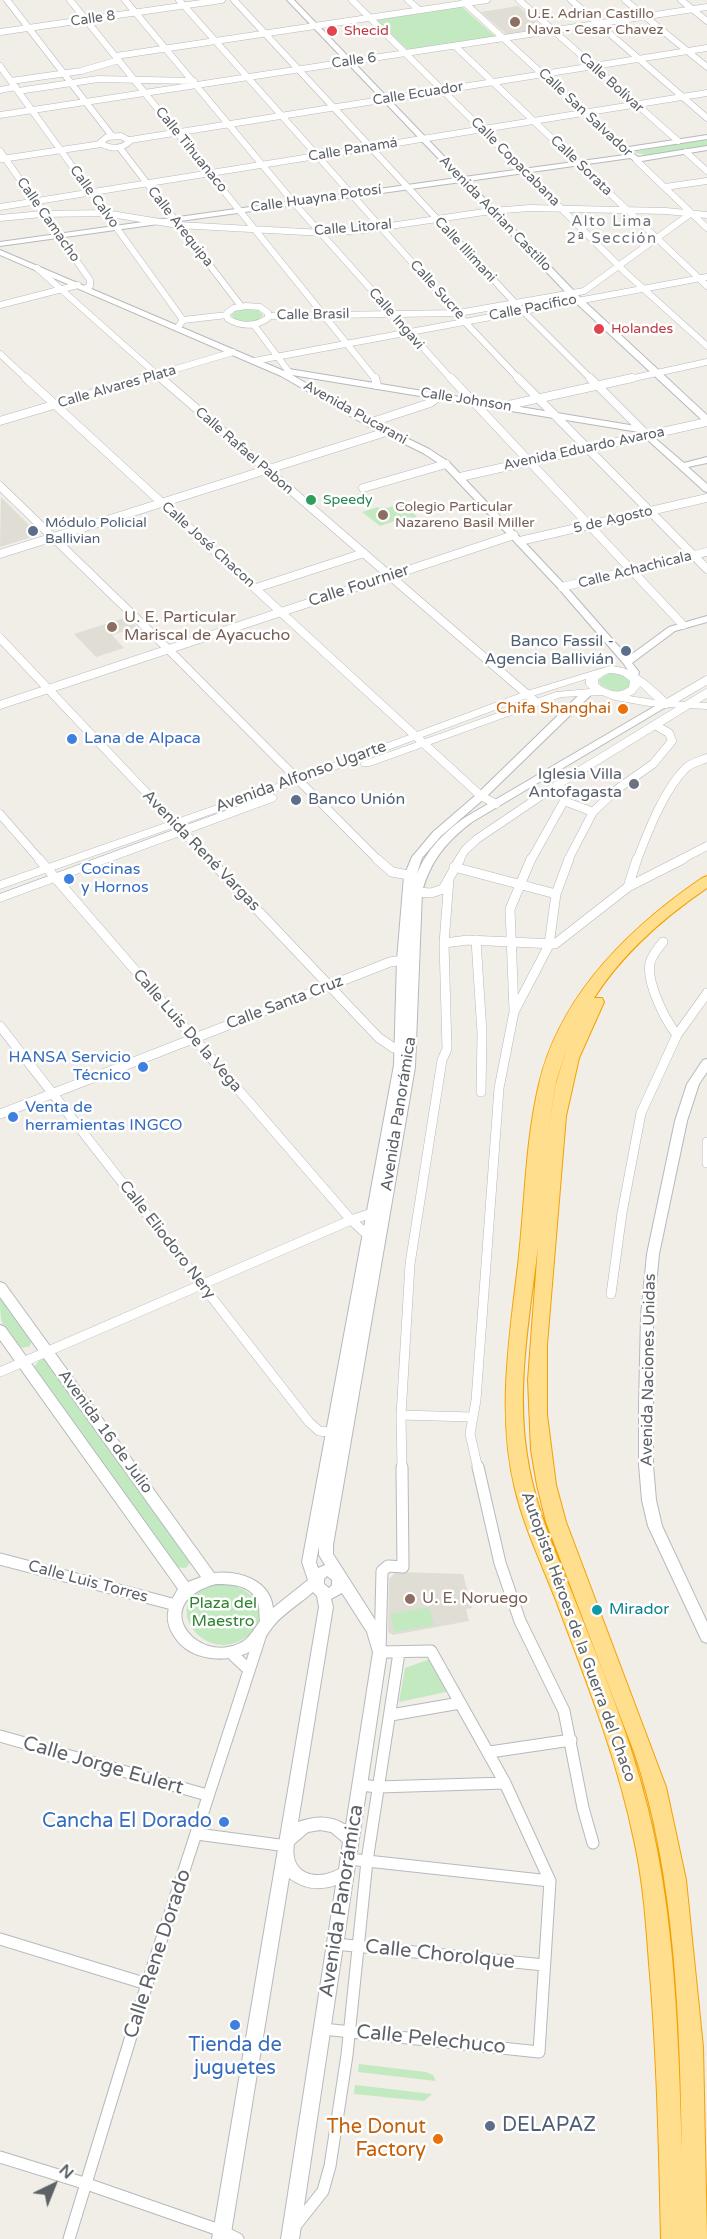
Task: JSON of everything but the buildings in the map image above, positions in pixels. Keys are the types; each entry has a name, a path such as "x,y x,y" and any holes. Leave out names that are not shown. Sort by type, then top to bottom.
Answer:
{"highway":[{"name":"Autopista Héroes de la Guerra del Chaco","path":"673,2239 668,2050 654,1892 646,1844 625,1758 535,1523 522,1482 515,1380 541,1130 548,1082 561,1042 597,980 621,951 647,927 707,881"},
{"name":"Autopista Héroes de la Guerra del Chaco","path":"695,2239 692,2047 675,1880 667,1834 645,1752 556,1522 546,1488 537,1434 536,1381 556,1128 562,1084 574,1046 586,1018 607,983 631,953 678,911 707,891"}],"main road":[{"name":"Avenida Alfonso Ugarte","path":"0,885 179,827 602,671 623,666"},
{"path":"623,666 666,704"},
{"path":"602,671 593,676 591,682 605,693 630,701 707,706"},
{"path":"605,693 629,692 636,686 634,678"},
{"name":"Avenida Alfonso Ugarte","path":"532,698 560,694 605,693"},
{"name":"Avenida Alfonso Ugarte","path":"0,898 56,878 179,827"}],"street":[{"path":"3,159 101,144 108,148 120,147 128,145 130,140 110,133 7,0"},
{"name":"Calle Tihuanaco","path":"70,0 375,376 377,385"},
{"name":"Calle Ingavi","path":"125,0 406,332 683,625"},
{"name":"Calle 8","path":"0,32 87,20 182,3 222,0"},
{"name":"Calle Illimani","path":"234,0 515,303 598,386 707,489"},
{"name":"Avenida Adrian Castillo","path":"290,0 354,61 579,296 661,372 707,410"},
{"name":"Avenida Adrian Castillo","path":"297,0 318,25"},
{"name":"Calle Copacabana","path":"352,0 643,288 707,346"},
{"path":"408,0 419,10"},
{"path":"15,86 90,69 118,58 165,48 487,0"},
{"name":"Calle Bolívar","path":"519,0 678,141"},
{"path":"571,0 707,118"},
{"path":"625,0 707,67"},
{"path":"681,0 707,21"},
{"name":"Calle San Salvador","path":"464,2 707,228"},
{"name":"Calle Sucre","path":"182,3 464,321 707,569"},
{"name":"Calle 6","path":"0,115 86,103 196,83 406,54 707,7"},
{"name":"Calle Sorata","path":"455,46 707,285"},
{"name":"Calle Ecuador","path":"130,140 707,48"},
{"name":"Calle Calvo","path":"0,66 117,228 180,323"},
{"path":"0,88 98,79 196,83"},
{"name":"Calle Panamá","path":"0,207 707,93"},
{"path":"101,144 103,138 110,133"},
{"path":"625,150 707,136"},
{"name":"Calle Arequipa","path":"120,147 242,306"},
{"name":"Calle Huayna Potosí","path":"0,244 159,221 176,222 239,210 577,163 707,148"},
{"name":"Calle Camacho","path":"0,151 3,159 90,280 91,284 82,287"},
{"path":"686,152 707,171"},
{"path":"665,187 707,181"},
{"name":"Calle Litoral","path":"176,222 255,230 323,233 495,210 561,208 707,215"},
{"path":"0,218 42,214 105,213 159,221"},
{"name":"Calle Brasil","path":"269,315 458,313 515,303 579,296 690,214"},
{"name":"Avenida Pucarani","path":"0,252 82,287 180,323 233,352 286,373 369,423 426,451 446,464 562,587 623,666"},
{"name":"Calle Rafael Pabon","path":"37,268 59,290 532,698"},
{"name":"Calle Pacífico","path":"254,361 522,310 579,296 707,277"},
{"path":"0,305 59,290 82,287"},
{"path":"180,323 227,315 231,310 242,306 261,308 269,315 264,321 254,325 233,322 227,315"},
{"path":"254,325 286,373"},
{"name":"Calle Alvares Plata","path":"0,421 233,352"},
{"name":"Calle José Chacon","path":"0,354 482,796 495,804"},
{"path":"504,406 707,362"},
{"name":"Avenida Adrian Castillo","path":"661,372 707,421"},
{"name":"Calle Johnson","path":"286,373 377,385 646,432"},
{"path":"369,423 430,403 440,396"},
{"name":"Avenida Eduardo Avaroa","path":"460,477 589,449 646,432 707,421"},
{"path":"0,554 386,432"},
{"path":"683,466 707,460"},
{"path":"363,488 446,464"},
{"path":"0,486 384,866 392,872 414,877"},
{"name":"5 de Agosto","path":"517,538 707,498"},
{"name":"Calle Fournier","path":"0,705 390,575 517,538"},
{"name":"Calle Achachicala","path":"562,587 707,552"},
{"path":"256,588 364,553"},
{"path":"623,666 672,629 707,619"},
{"name":"Avenida René Vargas","path":"0,638 379,1038 394,1048 406,1049"},
{"path":"666,704 707,680"},
{"name":"Avenida Panorámica","path":"406,1049 403,960 417,857 587,693"},
{"path":"544,1965 550,1881 490,1752 431,1651 380,1652 382,1571 388,1566 403,1566 401,1415 410,1264 442,1060 447,1049 444,942 450,879 454,867 465,850 477,839 560,783 707,693"},
{"name":"Avenida Panorámica","path":"221,2235 326,1607 316,1586 309,1562 338,1433 406,1049 417,892 414,877 446,837 468,820 666,704"},
{"path":"514,1012 549,945 556,894 567,862 593,812 616,790 653,764 669,747 671,737 655,724"},
{"path":"628,887 638,856 672,789 684,771 692,764 707,758"},
{"path":"560,783 564,801 529,863 510,909 514,1012 499,1088 476,1400 471,1417 470,1434 500,1563 520,1621 564,1711 583,1808 593,1843"},
{"path":"564,801 593,812"},
{"name":"Calle Luis De la Vega","path":"0,814 351,1220 374,1238"},
{"path":"444,942 476,940 549,945 564,939 628,887 707,846"},
{"path":"454,867 556,894"},
{"path":"417,892 438,891 450,879"},
{"path":"476,940 482,1033 481,1092"},
{"path":"663,942 651,960 650,971 668,1026 677,1035"},
{"name":"Calle Santa Cruz","path":"0,1114 390,962 403,960"},
{"path":"611,1294 622,1213 641,1113 677,1035 707,993"},
{"name":"Calle Eliodoro Nery","path":"0,1026 309,1422 319,1431 338,1433"},
{"name":"Avenida Naciones Unidas","path":"705,1070 687,1097 653,1254 647,1316 646,1466 649,1500 656,1526 707,1637"},
{"path":"707,1142 707,1163"},
{"path":"0,1372 351,1220 379,1211"},
{"name":"Avenida 16 de Julio","path":"0,1287 210,1578"},
{"name":"Avenida 16 de Julio","path":"0,1330 186,1590"},
{"path":"401,1415 471,1417"},
{"name":"Avenida Panorámica","path":"290,2235 380,1652 374,1630 326,1555 338,1433"},
{"name":"Calle Luis Torres","path":"0,1559 176,1605"},
{"path":"292,1599 273,1599 263,1596 253,1586 241,1580 225,1576 210,1578 186,1590 176,1605 174,1616 176,1627 187,1641 203,1651 230,1652 249,1645 292,1599 316,1586 331,1592 338,1588 339,1578"},
{"path":"263,1596 268,1614 264,1627"},
{"name":"Calle Rene Dorado","path":"69,2239 147,1984 248,1669 264,1627"},
{"path":"230,1652 248,1669"},
{"name":"Avenida Panorámica","path":"290,2235 323,2191 330,2166 350,2031 367,1861 399,1653"},
{"path":"391,1715 460,1703"},
{"name":"Calle Jorge Eulert","path":"0,1736 207,1796"},
{"path":"490,1752 571,1740"},
{"path":"360,1785 378,1787 505,1783"},
{"path":"351,1840 339,1827 320,1822 301,1827 286,1847 287,1864 303,1880 326,1883 348,1866 367,1861 550,1881"},
{"path":"196,1834 286,1847"},
{"path":"0,1939 147,1984"},
{"name":"Calle Chorolque","path":"335,1944 544,1965"},
{"name":"Calle Pelechuco","path":"323,2029 539,2052 544,1965"},
{"path":"0,2157 87,2184 221,2235 238,2239"}],"shaded area":[{"name":"U.E. Adrian Castillo Nava - Cesar Chavez","path":"518,6 545,29 507,35 481,12"},
{"path":"1,497 30,526 26,528 35,536 0,547"},
{"path":"127,617 137,627 112,635 124,648 96,657 74,634"},
{"path":"396,1572 463,1574 472,1608 466,1609 469,1621 393,1635 388,1632 389,1579"}],"green space":[{"path":"462,7 497,38 409,51 376,20"},
{"path":"707,139 707,146 646,155 633,152"},
{"path":"238,309 257,309 263,315 252,322 238,321 231,315"},
{"path":"404,502 417,517 403,523 398,520 380,526 362,512 378,507 382,510"},
{"path":"622,674 631,681 629,688 615,692 600,685 599,680 604,675"},
{"path":"0,1294 32,1339 30,1346 22,1348 15,1344 5,1332 1,1318"},
{"path":"45,1358 192,1560 186,1568 174,1567 34,1367 40,1359"},
{"name":"Plaza del Maestro","path":"223,1583 249,1594 260,1607 261,1615 251,1633 234,1643 217,1644 203,1639 192,1628 187,1615 189,1601 201,1590"},
{"path":"429,1607 434,1625 395,1632 390,1614"},
{"path":"433,1658 451,1691 399,1702 405,1668"},
{"path":"359,2064 426,2072 433,2075 436,2081 358,2072"},
{"path":"355,2085 432,2094 424,2101 354,2094"}],"place":[{"name":"U.E. Adrian Castillo Nava - Cesar Chavez","path":"515,22"},
{"name":"Shecid","path":"332,31"},
{"name":"Holandes","path":"599,329"},
{"name":"Speedy","path":"311,500"},
{"name":"Colegio Particular Nazareno Basil Miller","path":"383,515"},
{"name":"Módulo Policial Ballivian","path":"33,531"},
{"name":"U. E. Particular Mariscal de Ayacucho","path":"112,627"},
{"name":"Banco Fassil - Agencia Ballivián","path":"626,651"},
{"name":"Chifa Shanghai","path":"623,709"},
{"name":"Lana de Alpaca","path":"72,739"},
{"name":"Iglesia Villa Antofagasta","path":"634,784"},
{"name":"Banco Unión","path":"296,800"},
{"name":"Cocinas y Hornos","path":"69,879"},
{"name":"HANSA Servicio Técnico","path":"143,1067"},
{"name":"Venta de herramientas INGCO","path":"13,1117"},
{"name":"U. E. Noruego","path":"410,1599"},
{"name":"Mirador","path":"597,1610"},
{"name":"Cancha El Dorado","path":"224,1822"},
{"name":"Tienda de juguetes","path":"235,2025"},
{"name":"DELAPAZ","path":"490,2126"},
{"name":"The Donut Factory","path":"438,2139"}],"district":[{"name":"Alto Lima 2ª Sección","path":"612,230"}]}
